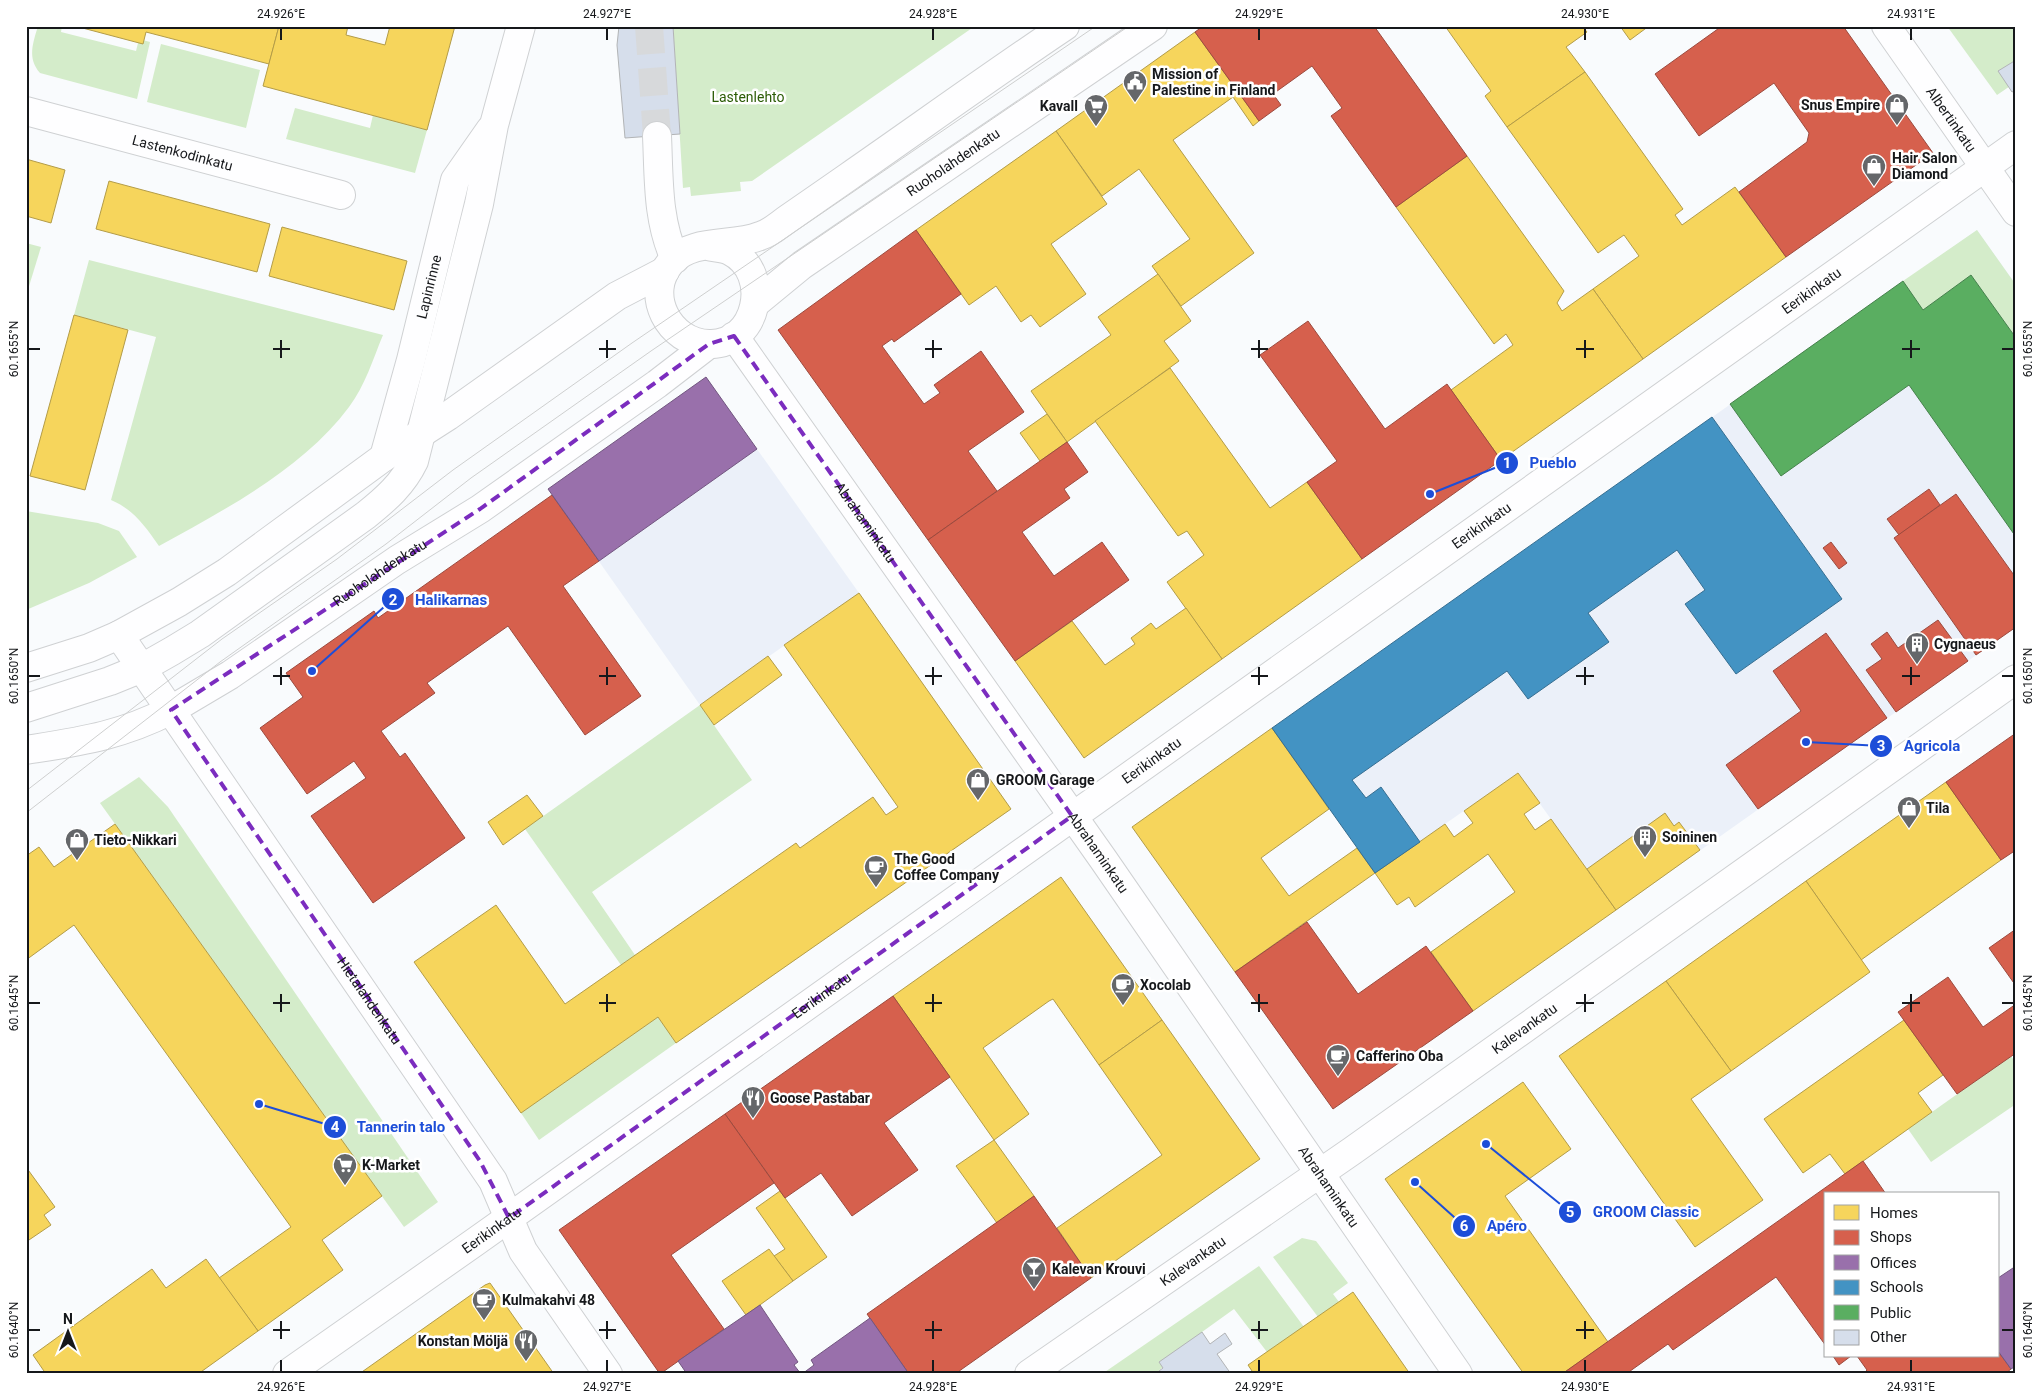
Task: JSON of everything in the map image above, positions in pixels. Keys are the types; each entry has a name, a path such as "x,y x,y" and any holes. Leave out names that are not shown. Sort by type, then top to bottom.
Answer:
{"street":[{"name":"Lapinrinne","path":"422,432 479,204 494,125 521,26"},
{"path":"26,668 89,648 119,635 179,602 227,572 384,457 618,296 670,265 690,249 761,236 775,228 1065,26"},
{"name":"Ruoholahdenkatu","path":"757,302 802,265 1153,26"},
{"name":"Albertinkatu","path":"1886,26 2016,212"},
{"name":"Lastenkodinkatu","path":"26,111 341,195"},
{"name":"Lapinrinne","path":"384,457 411,360 455,180 494,125"},
{"path":"657,136 662,218 670,265 659,297 666,320 683,337 709,344 723,342 734,336 750,321 757,302 755,281 747,266 731,251 708,246"},
{"name":"Eerikinkatu","path":"287,1374 2016,145"},
{"name":"Abrahaminkatu","path":"734,336 1072,816 1458,1374"},
{"name":"Ruoholahdenkatu","path":"26,750 117,733 140,726 230,675 397,560 480,509 657,384 709,344"},
{"path":"26,708 65,697 142,668 208,628 324,546 391,495 407,476 414,461 422,432"},
{"name":"Hietalahdenkatu","path":"119,635 493,1181 523,1251 608,1374"},
{"name":"Kalevankatu","path":"1029,1374 1319,1173 2016,679"}],"highlighted area":[{"path":"734,336 1072,816 509,1218 480,1161 171,710 480,509 709,344"}],"shaded area":[{"path":"1977,230 2016,285 2016,627 1616,910 1518,773 1375,873 1272,728"},
{"path":"706,377 859,593 700,705 548,489"}],"green space":[{"path":"38,26 62,26 61,32 136,51 139,39 150,42 137,99 40,73 32,56"},
{"name":"Lastenlehto","path":"673,26 975,26 752,181 740,182 741,191 691,196 690,187 683,188"},
{"path":"1947,26 2016,26 2016,82 1997,95"},
{"path":"161,44 260,70 246,128 147,102"},
{"path":"295,108 370,128 373,115 427,130 415,173 286,139"},
{"path":"1977,230 2016,285 2016,338 1971,275 1923,310 1903,281"},
{"path":"26,243 41,247 26,296"},
{"path":"89,260 383,335 355,399 330,429 309,450 286,469 236,503 159,546 132,513 111,500 156,337 74,315"},
{"path":"26,511 98,523 119,531 137,557 89,583 26,610"},
{"path":"700,705 752,780 592,892 635,955 621,965 525,829"},
{"path":"139,777 168,807 438,1202 404,1227 100,803"},
{"path":"658,1017 676,1043 539,1140 521,1113"},
{"path":"2011,1056 2016,1063 2016,1104 1931,1162 1908,1129"},
{"path":"1302,1238 1316,1241 1348,1283 1333,1294 1339,1302 1318,1317 1273,1257"},
{"path":"1259,1266 1304,1327 1267,1352 1234,1309 1202,1332 1155,1374 1102,1374"}],"building: Homes":[{"path":"75,26 279,26 269,64 146,32 143,44"},
{"path":"279,26 348,26 346,35 385,45 390,26 455,26 427,130 263,86"},
{"path":"1445,26 1582,26 1587,32 1566,47 1585,72 1507,127 1485,96 1491,91"},
{"path":"1620,26 1649,26 1630,40"},
{"path":"1195,32 1259,121 1253,126 1233,97 1173,140 1254,253 1181,306 1152,266 1190,239 1139,169 1102,196 1056,131"},
{"path":"1585,72 1683,209 1675,215 1682,225 1735,187 1786,257 1643,359 1593,289 1639,256 1624,235 1598,253 1507,127"},
{"path":"1056,131 1107,204 1051,244 1086,294 1040,327 1031,315 1021,322 996,286 969,305 916,230"},
{"path":"1467,156 1564,291 1557,303 1562,311 1593,289 1643,359 1501,460 1451,390 1513,345 1506,334 1494,344 1396,207"},
{"path":"26,159 65,170 51,223 26,216"},
{"path":"109,181 270,224 257,272 96,229"},
{"path":"282,227 407,261 394,310 269,276"},
{"path":"1158,274 1191,321 1164,341 1179,361 1067,442 1031,391 1111,335 1098,317"},
{"path":"74,315 128,330 85,490 30,476"},
{"path":"1170,368 1270,508 1307,482 1362,559 1222,659 1167,582 1204,555 1187,531 1178,536 1095,421"},
{"path":"1047,414 1067,442 1040,461 1020,433"},
{"path":"859,593 1011,809 676,1043 658,1017 521,1113 414,962 496,905 565,1004 796,843 800,848 873,797 886,815 898,807 784,645"},
{"path":"1186,608 1222,659 1084,758 1015,661 1072,621 1105,665 1135,644 1131,638 1151,623 1156,629"},
{"path":"768,656 782,675 714,725 700,705"},
{"path":"1272,728 1329,809 1261,858 1289,896 1357,848 1375,873 1235,972 1132,827"},
{"path":"1518,773 1540,803 1524,814 1535,830 1551,819 1616,910 1473,1011 1431,952 1515,892 1488,854 1415,907 1409,897 1397,905 1375,873 1445,824 1454,837 1473,823 1464,811"},
{"path":"1946,782 2001,860 1861,960 1806,881"},
{"path":"527,795 543,816 503,845 488,822"},
{"name":"Soininen","path":"1665,813 1674,826 1679,822 1700,850 1616,910 1587,869"},
{"path":"115,824 382,1196 322,1240 343,1270 258,1331 219,1278 291,1227 74,925 26,960 26,856 39,847 54,867"},
{"path":"1061,877 1162,1020 1099,1065 1053,999 983,1048 1029,1114 994,1140 893,996"},
{"path":"1806,881 1870,972 1731,1071 1666,981"},
{"path":"1666,981 1731,1071 1691,1099 1763,1200 1695,1247 1559,1056"},
{"path":"1162,1020 1260,1159 1091,1278 1057,1228 1162,1155 1099,1065"},
{"path":"1904,1020 1943,1075 1918,1093 1932,1112 1845,1174 1830,1154 1803,1173 1764,1119"},
{"path":"1523,1082 1571,1149 1505,1196 1608,1342 1562,1374 1524,1374 1385,1179"},
{"path":"994,1140 1034,1196 997,1223 956,1166"},
{"path":"26,1167 55,1207 44,1215 51,1225 26,1242"},
{"path":"780,1191 827,1257 793,1281 774,1256 785,1249 756,1208"},
{"path":"769,1249 793,1281 746,1315 722,1281"},
{"path":"206,1259 258,1331 198,1374 46,1374 33,1355 152,1269 166,1288"},
{"path":"490,1283 554,1374 359,1374 485,1285"},
{"path":"1353,1292 1410,1374 1254,1374 1248,1365"}],"building: Shops":[{"path":"1203,26 1374,26 1467,156 1396,207 1331,116 1342,108 1312,66 1273,94 1281,105 1259,121 1195,32"},
{"path":"1722,26 1843,26 1933,153 1786,257 1739,192 1807,142 1809,133 1774,83 1699,136 1655,74"},
{"path":"916,230 961,294 894,342 892,339 882,346 924,404 940,393 934,385 981,351 1024,412 968,451 997,491 928,540 778,330"},
{"path":"1308,321 1385,429 1447,384 1501,460 1362,559 1307,482 1337,461 1260,355"},
{"path":"1067,442 1088,472 1064,489 1070,498 1022,532 1054,576 1102,542 1129,580 1015,661 928,540"},
{"path":"1929,489 1940,505 1899,535 1887,519"},
{"path":"1956,494 2016,578 2016,627 1976,655 1894,538"},
{"path":"552,495 599,561 563,586 641,696 585,735 508,626 427,683 435,693 381,731 400,757 405,753 465,838 373,903 311,816 366,778 354,761 307,794 260,728 303,697 286,673 374,611 378,618"},
{"path":"1831,542 1847,563 1839,569 1823,548"},
{"name":"Cygnaeus","path":"1938,620 1968,661 1896,712 1866,670 1882,659 1871,644 1887,632 1898,648"},
{"path":"1826,633 1887,718 1758,809 1726,765 1801,711 1773,671"},
{"path":"2016,733 2016,850 2001,860 1946,782"},
{"path":"1307,922 1358,994 1426,946 1473,1011 1333,1109 1235,972"},
{"path":"2016,929 2016,986 1989,948"},
{"path":"1948,977 1983,1027 2016,1004 2016,1053 1957,1094 1898,1012"},
{"path":"893,996 950,1077 884,1123 918,1170 852,1216 821,1173 785,1198 725,1114"},
{"path":"725,1114 774,1183 671,1255 724,1329 660,1374 559,1230"},
{"path":"1863,1161 1885,1192 1824,1192 1824,1343 1776,1277 1673,1350 1668,1344 1626,1374 1562,1374"},
{"path":"1034,1196 1091,1278 955,1374 909,1374 867,1314"},
{"path":"2000,1354 2011,1369 2005,1374 1863,1374 1867,1370 1858,1358 2000,1358"},
{"path":"1834,1358 1848,1358 1839,1365"}],"building: Offices":[{"path":"706,377 757,449 599,561 548,489"},
{"path":"2016,1266 2016,1366 2011,1369 2000,1354 2000,1277"},
{"path":"760,1305 798,1362 794,1365 801,1374 687,1374 678,1361"},
{"path":"870,1318 909,1374 802,1374 814,1365 811,1360"}],"building: Schools":[{"path":"1712,417 1842,599 1736,674 1685,604 1705,590 1677,550 1588,613 1609,642 1528,699 1507,671 1352,780 1366,798 1381,787 1420,842 1375,873 1272,728"}],"building: Public":[{"path":"1971,275 2016,338 2016,537 1909,385 1781,476 1730,404 1903,281 1923,310"}],"building: Other":[{"path":"619,26 673,26 680,134 625,138 617,45"},
{"path":"2016,60 2016,90 2012,92 1998,71"},
{"path":"1202,1332 1210,1344 1225,1333 1232,1344 1217,1354 1231,1374 1155,1374 1163,1368 1159,1362"}],"tunnel":[{"path":"649,26 657,136"}],"tram line":[{"path":"26,791 222,639 337,559 453,470 632,343 1096,26"},
{"path":"26,813 220,662 386,544 471,478 651,351 1129,26"}],"place":[{"name":"Mission of Palestine in Finland","path":"1135,103"},
{"name":"Snus Empire","path":"1897,126"},
{"name":"Kavall","path":"1096,127"},
{"name":"Hair Salon Diamond","path":"1874,187"},
{"name":"Pueblo","path":"1430,494"},
{"name":"Cygnaeus","path":"1917,665"},
{"name":"Halikarnas","path":"312,671"},
{"name":"Agricola","path":"1806,742"},
{"name":"GROOM Garage","path":"978,801"},
{"name":"Tila","path":"1909,829"},
{"name":"Soininen","path":"1645,858"},
{"name":"Tieto-Nikkari","path":"77,861"},
{"name":"The Good Coffee Company","path":"876,888"},
{"name":"Xocolab","path":"1123,1006"},
{"name":"Cafferino Oba","path":"1338,1077"},
{"name":"Tannerin talo","path":"259,1104"},
{"name":"Goose Pastabar","path":"753,1119"},
{"name":"GROOM Classic","path":"1486,1144"},
{"name":"Apéro","path":"1415,1182"},
{"name":"K-Market","path":"345,1186"},
{"name":"Kalevan Krouvi","path":"1034,1290"},
{"name":"Kulmakahvi 48","path":"484,1321"},
{"name":"Konstan Möljä","path":"526,1362"}]}
